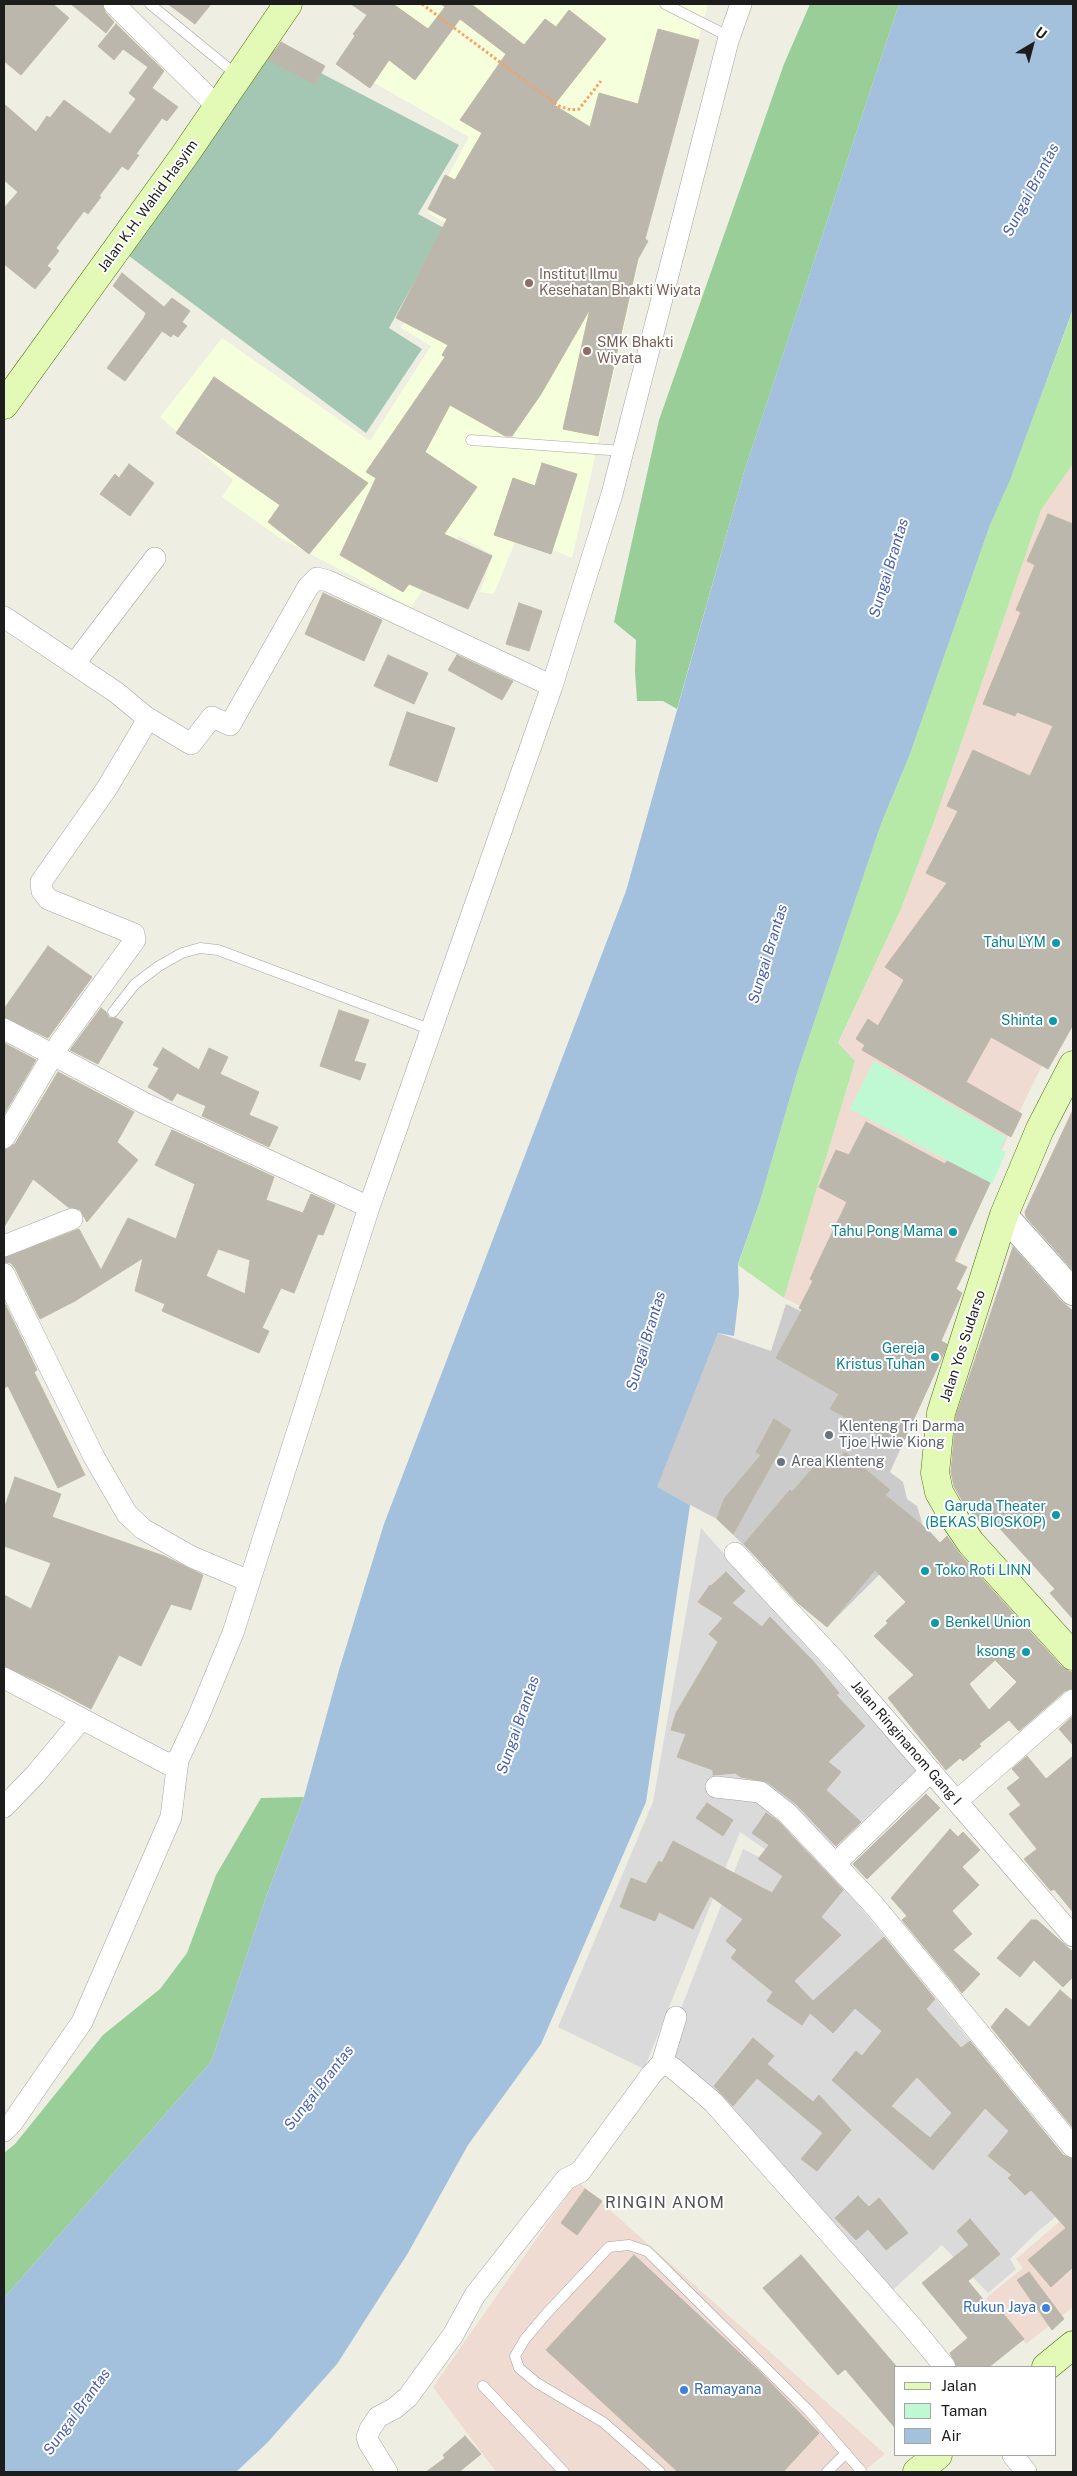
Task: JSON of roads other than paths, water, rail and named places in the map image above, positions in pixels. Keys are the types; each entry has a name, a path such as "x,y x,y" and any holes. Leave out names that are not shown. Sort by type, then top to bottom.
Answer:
{"main road":[{"name":"Jalan K.H. Wahid Hasyim","path":"4,405 218,107 288,4"},
{"name":"Jalan Yos Sudarso","path":"1073,1065 1040,1129 1004,1215 941,1413 935,1473 940,1492 952,1515 971,1543 1073,1656"},
{"path":"1047,2366 1073,2346"},
{"path":"917,2472 937,2456"}],"street":[{"path":"114,4 218,107"},
{"path":"4,2130 12,2123 82,2022 171,1817 178,1760 233,1633 369,1207 552,686 612,494 740,4"},
{"path":"74,664 155,558"},
{"path":"4,618 117,693 146,717 191,744 212,717 230,725 308,587 318,578 552,686"},
{"path":"4,1138 60,1044 136,936 48,899 42,891 41,882 107,788 145,724 146,717"},
{"path":"4,1029 54,1057 246,1151 369,1207"},
{"path":"1004,1215 1073,1292"},
{"path":"4,1246 72,1219"},
{"path":"4,1274 90,1448 126,1514 143,1529 192,1557 249,1581"},
{"name":"Jalan Ringinanom Gang I","path":"735,1553 837,1663 1073,1936"},
{"path":"4,1678 162,1762 168,1764 178,1760"},
{"path":"958,1801 1073,1700"},
{"path":"4,1807 35,1775 81,1720"},
{"path":"836,1864 931,1771"},
{"path":"716,1787 751,1790 767,1796 783,1809 872,1904 957,2004 1073,2148"},
{"path":"387,2472 369,2443 367,2437 370,2429 378,2417 395,2408 408,2397 457,2327 475,2295 566,2179 580,2172 662,2063 676,2017"},
{"path":"662,2063 673,2068 713,2102 900,2313 944,2366"},
{"path":"1014,2456 1026,2472"}],"lane":[{"path":"150,4 238,77"},
{"path":"665,4 730,38"},
{"path":"471,440 623,451"},
{"path":"113,1012 135,984 159,966 182,953 200,948 218,950 432,1030"},
{"path":"660,2472 603,2422 537,2383 519,2368 515,2356 525,2339 547,2313 609,2247 628,2245 647,2251 809,2411 862,2472"},
{"path":"483,2386 564,2472"},
{"path":"827,2472 846,2453"}],"water":[{"name":"Sungai Brantas","path":"899,4 1073,4 1073,309 1010,480 990,525 910,754 881,824 798,1070 760,1201 738,1264 739,1294 734,1336 718,1333 657,1487 690,1505 646,1802 541,2044 468,2145 408,2253 337,2364 267,2443 236,2472 4,2472 4,2298 211,2062 266,1897 304,1797 339,1670 384,1524 626,891 745,469"}],"place":[{"name":"Institut Ilmu Kesehatan Bhakti Wiyata","path":"529,283"},
{"name":"SMK Bhakti Wiyata","path":"587,351"},
{"name":"Tahu LYM","path":"1056,943"},
{"name":"Shinta","path":"1053,1021"},
{"name":"Tahu Pong Mama","path":"953,1232"},
{"name":"Gereja Kristus Tuhan","path":"935,1357"},
{"name":"Klenteng Tri Darma Tjoe Hwie Kiong","path":"829,1435"},
{"name":"Area Klenteng","path":"781,1462"},
{"name":"Garuda Theater (BEKAS BIOSKOP)","path":"1056,1515"},
{"name":"Toko Roti LINN","path":"925,1571"},
{"name":"Benkel Union","path":"935,1623"},
{"name":"ksong","path":"1026,1652"},
{"name":"Rukun Jaya","path":"1046,2308"},
{"name":"Ramayana","path":"684,2390"}],"district":[{"name":"RINGIN ANOM","path":"665,2203"}]}
